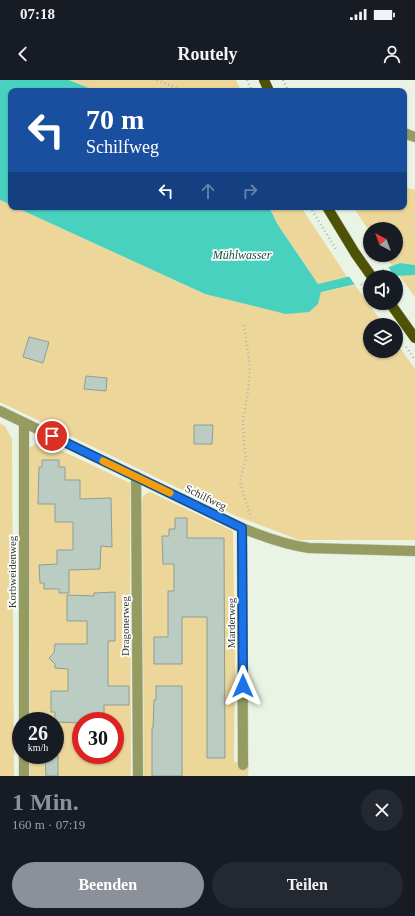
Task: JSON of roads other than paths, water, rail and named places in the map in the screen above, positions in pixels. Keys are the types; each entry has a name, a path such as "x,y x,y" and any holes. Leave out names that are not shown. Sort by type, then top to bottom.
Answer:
{"main road":[{"path":"329,210 367,270"},
{"path":"395,310 415,338"}],"street":[{"name":"Schilfweg","path":"0,411 256,534 296,546 309,548 415,551"},
{"name":"Korbweidenweg","path":"24,423 24,712"},
{"name":"Dragonerweg","path":"136,476 138,776"},
{"name":"Marderweg","path":"242,528 243,765"},
{"path":"24,764 24,776"}],"water":[{"path":"0,80 69,80 89,88 8,88 8,204 0,200"},
{"name":"Mühlwasser","path":"22,210 270,210 278,225 318,284 363,273 363,283 321,292 318,304 309,312 286,314 205,294"},
{"name":"Mühlwasser","path":"400,263 415,265 415,275 403,276 403,270 376,270"}]}
